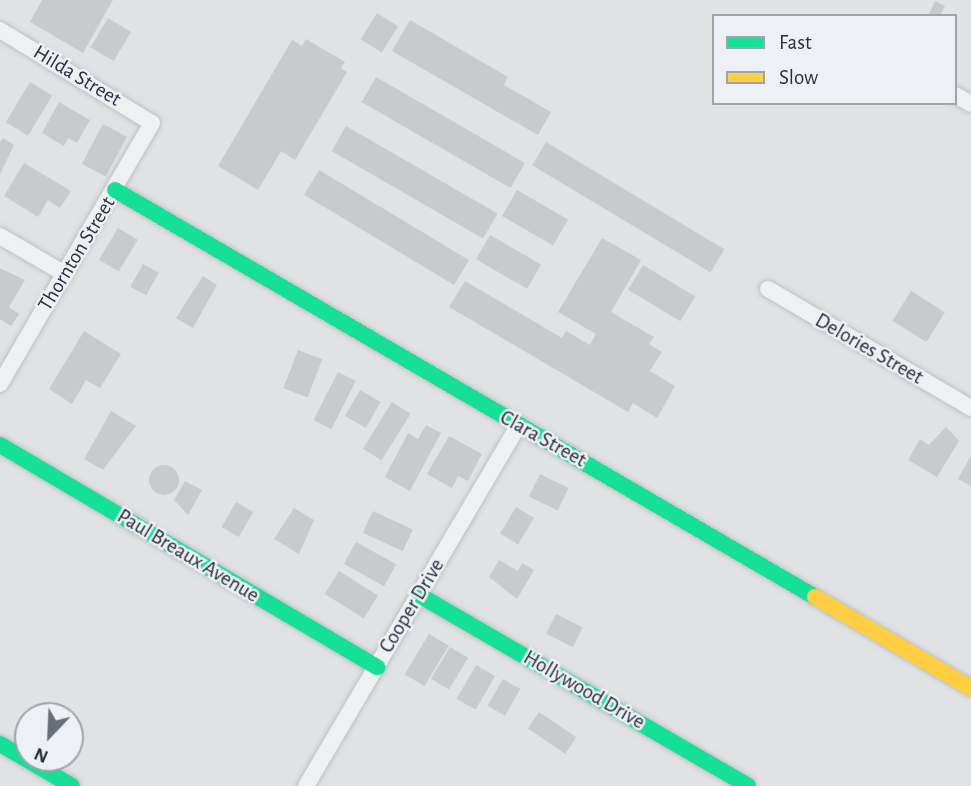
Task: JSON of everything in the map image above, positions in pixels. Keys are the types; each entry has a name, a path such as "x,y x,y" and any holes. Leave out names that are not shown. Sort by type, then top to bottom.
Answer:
{"street":[{"name":"Hilda Street","path":"0,30 152,123"},
{"name":"Thornton Street","path":"0,384 152,123"},
{"name":"Clara Street","path":"115,190 971,688"},
{"path":"0,236 65,274"},
{"name":"Delories Street","path":"768,289 971,408"},
{"name":"Cooper Drive","path":"306,786 518,426"},
{"name":"Paul Breaux Avenue","path":"0,445 377,667"},
{"name":"Hollywood Drive","path":"419,595 748,786"},
{"path":"0,744 72,786"}],"building":[{"path":"42,0 113,0 83,53 30,22"},
{"path":"935,1 945,6 941,14 929,14"},
{"path":"377,13 398,26 382,53 361,39"},
{"path":"108,18 131,32 114,61 90,47"},
{"path":"410,20 508,77 504,85 551,112 538,135 392,51"},
{"path":"306,39 345,62 341,68 347,72 295,160 281,151 258,190 218,166 292,40 302,46"},
{"path":"376,77 525,163 510,188 362,102"},
{"path":"30,82 52,95 28,136 6,122"},
{"path":"59,102 90,120 77,143 68,138 64,146 42,133"},
{"path":"103,124 127,137 106,176 82,164"},
{"path":"346,126 498,213 483,239 332,151"},
{"path":"3,138 14,145 0,174 0,142"},
{"path":"546,142 724,249 710,272 532,165"},
{"path":"24,163 71,191 60,208 48,200 38,217 4,196"},
{"path":"319,170 469,260 454,285 304,195"},
{"path":"517,190 568,219 553,245 502,216"},
{"path":"118,228 138,240 119,272 99,260"},
{"path":"490,235 541,264 527,289 476,259"},
{"path":"602,238 641,260 611,312 654,337 649,344 662,352 650,371 675,386 657,418 633,403 628,412 449,307 465,281 562,338 566,331 590,345 596,334 558,312"},
{"path":"143,264 159,273 146,295 130,287"},
{"path":"643,265 695,296 680,321 628,290"},
{"path":"0,268 25,280 9,307 19,314 11,326 0,319"},
{"path":"203,276 217,285 193,328 176,318"},
{"path":"911,291 945,312 926,342 892,321"},
{"path":"84,331 121,354 100,388 86,380 72,404 49,389"},
{"path":"298,350 322,359 308,398 283,388"},
{"path":"338,372 356,381 331,429 313,420"},
{"path":"360,390 381,402 366,428 345,416"},
{"path":"392,402 411,414 382,460 363,449"},
{"path":"111,411 136,426 103,470 84,459"},
{"path":"426,425 441,433 410,491 385,477 408,433 418,439"},
{"path":"946,427 959,441 937,477 908,460 920,439 929,445"},
{"path":"449,436 482,454 468,481 458,476 452,488 427,474"},
{"path":"971,456 971,486 958,479"},
{"path":"164,465 175,469 179,480 175,491 164,495 153,491 149,480 153,469"},
{"path":"540,474 569,488 558,510 529,496"},
{"path":"185,481 202,490 188,515 174,500"},
{"path":"236,502 253,512 239,537 222,527"},
{"path":"516,507 534,518 518,544 500,534"},
{"path":"294,508 314,520 299,554 274,539"},
{"path":"373,511 413,530 403,551 363,533"},
{"path":"356,542 396,564 384,586 344,564"},
{"path":"499,560 518,571 522,563 534,570 517,599 489,577"},
{"path":"339,571 378,595 364,618 325,594"},
{"path":"556,614 583,628 573,647 546,634"},
{"path":"429,634 449,646 425,686 405,674"},
{"path":"450,647 468,658 449,690 431,679"},
{"path":"476,665 495,676 476,710 456,699"},
{"path":"503,679 520,689 505,716 488,706"},
{"path":"539,712 576,737 565,754 528,729"}],"traffic: fast":[{"path":"115,190 815,597"},
{"path":"0,445 377,667"},
{"path":"419,595 748,786"},
{"path":"0,744 72,786"}],"traffic: slow":[{"path":"815,597 971,688"}]}
